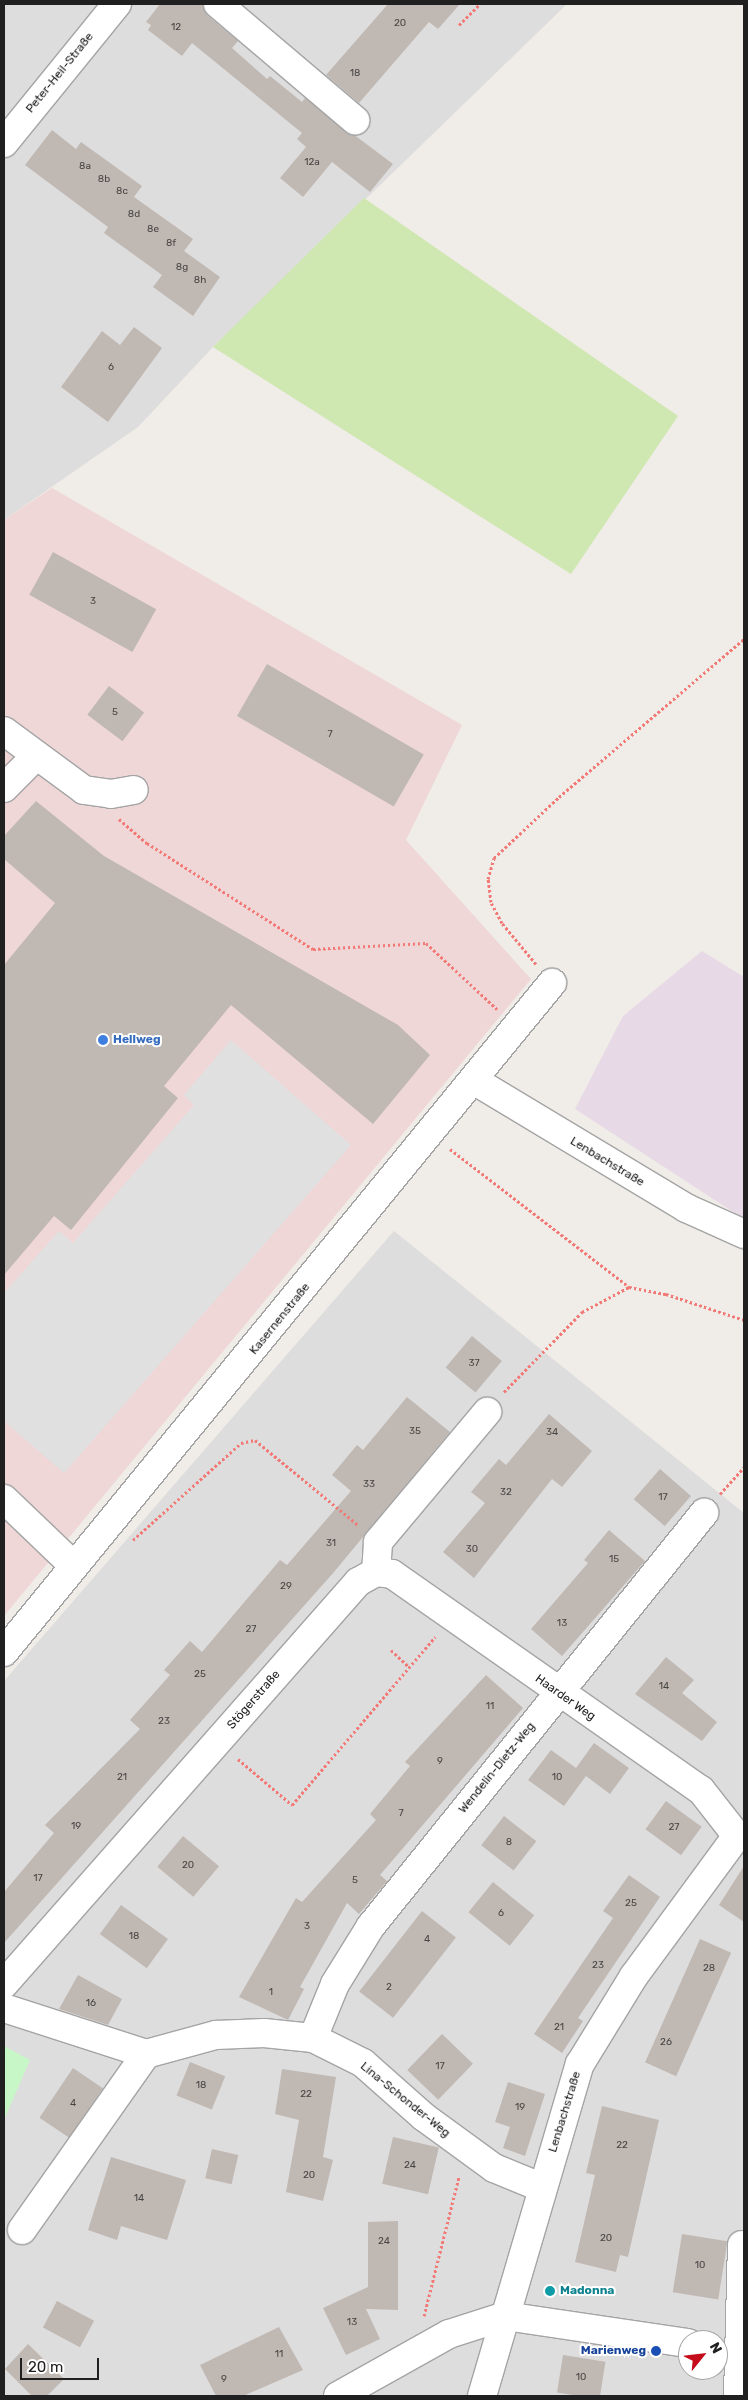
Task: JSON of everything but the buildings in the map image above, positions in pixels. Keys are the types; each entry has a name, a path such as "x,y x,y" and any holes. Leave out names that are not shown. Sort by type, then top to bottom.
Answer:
{"street":[{"name":"Peter-Heil-Straße","path":"4,143 117,4"},
{"path":"218,4 355,120"},
{"path":"4,732 84,790 110,794 134,790"},
{"path":"4,788 36,756"},
{"name":"Kasernenstraße","path":"4,1652 72,1565 432,1135 552,983"},
{"name":"Lenbachstraße","path":"476,1081 678,1204 744,1234"},
{"path":"376,1572 378,1542 487,1412"},
{"path":"4,1499 72,1565"},
{"name":"Wendelin-Dietz-Weg","path":"313,2038 335,1984 371,1926 704,1513"},
{"name":"Haarder Weg","path":"376,1572 392,1574 557,1693 702,1790 741,1836"},
{"name":"Stögerstraße","path":"4,1984 358,1582 376,1572"},
{"name":"Lenbachstraße","path":"482,2396 540,2187 580,2064 634,1976 741,1836"},
{"path":"4,2008 146,2054 22,2230"},
{"name":"Lina-Schonder-Weg","path":"146,2054 216,2035 264,2033 313,2038 363,2063 466,2150 494,2168 540,2187"},
{"path":"738,2396 733,2348 742,2245"},
{"path":"338,2396 449,2334 505,2316 678,2342"}],"path":[{"path":"459,25 480,4"},
{"path":"552,983 502,923 491,902 488,879 494,858 558,797 744,639"},
{"path":"84,790 147,843 313,949 426,943 517,1028"},
{"path":"432,1135 629,1288 666,1294 744,1320"},
{"path":"487,1412 530,1361 582,1312 629,1288"},
{"path":"125,1547 241,1443 255,1440 378,1542"},
{"path":"704,1513 744,1467"},
{"path":"217,1742 292,1804 452,1617"},
{"path":"391,1650 410,1667"},
{"path":"414,2352 466,2150"}],"shaded area":[{"path":"4,4 567,4 213,347 138,427 4,520"},
{"path":"52,488 462,725 406,840 531,979 4,1616 4,520"},
{"path":"702,951 744,977 744,1219 575,1109 623,1016"},
{"path":"231,1040 351,1145 64,1473 4,1421 4,1293 59,1231 73,1243 194,1105 184,1095"},
{"path":"394,1231 744,1513 744,2396 4,2396 4,1681"}],"green space":[{"path":"364,198 678,416 571,574 213,347"},
{"path":"4,2046 30,2060 4,2120"}],"place":[{"name":"Hellweg","path":"103,1040"},
{"name":"Madonna","path":"550,2291"},
{"name":"Marienweg","path":"656,2351"}]}
